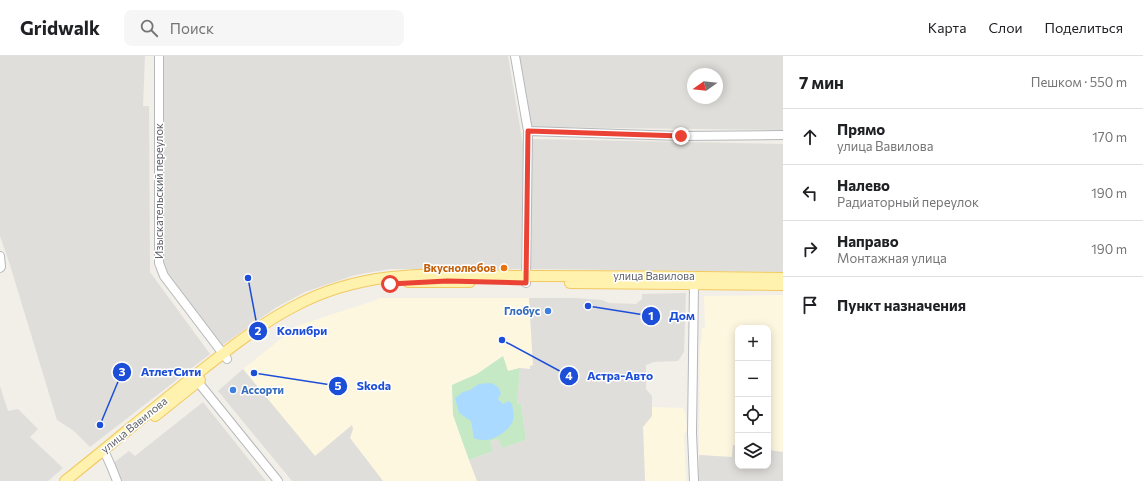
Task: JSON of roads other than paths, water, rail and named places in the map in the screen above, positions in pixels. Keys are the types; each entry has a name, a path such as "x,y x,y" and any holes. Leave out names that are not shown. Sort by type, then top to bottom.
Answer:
{"main road":[{"name":"улица Вавилова","path":"65,481 262,325 294,306 348,285 372,279 398,276 445,274 526,280 783,285"},
{"name":"улица Вавилова","path":"526,280 783,278"},
{"name":"улица Вавилова","path":"74,481 198,382 224,356"}],"street":[{"name":"Изыскательский переулок","path":"159,56 159,263 164,276 224,356"},
{"path":"515,56 528,131 526,280"},
{"path":"528,131 681,136 783,135"},
{"path":"0,256 2,267 0,268"},
{"name":"улица Вавилова","path":"694,284 692,433 694,481"},
{"path":"198,382 278,481"},
{"path":"106,455 117,481"}],"water":[{"path":"491,383 498,387 501,393 498,399 503,404 509,401 512,404 514,414 513,421 507,430 499,435 491,439 482,440 474,438 471,421 459,413 455,398 479,384"}],"place":[{"name":"Вкуснолюбов","path":"504,268"},
{"name":"Колибри","path":"248,278"},
{"name":"Дом","path":"588,306"},
{"name":"Глобус","path":"548,311"},
{"name":"Астра-Авто","path":"502,340"},
{"name":"Skoda","path":"254,373"},
{"name":"Ассорти","path":"233,390"},
{"name":"АтлетСити","path":"100,425"}]}
